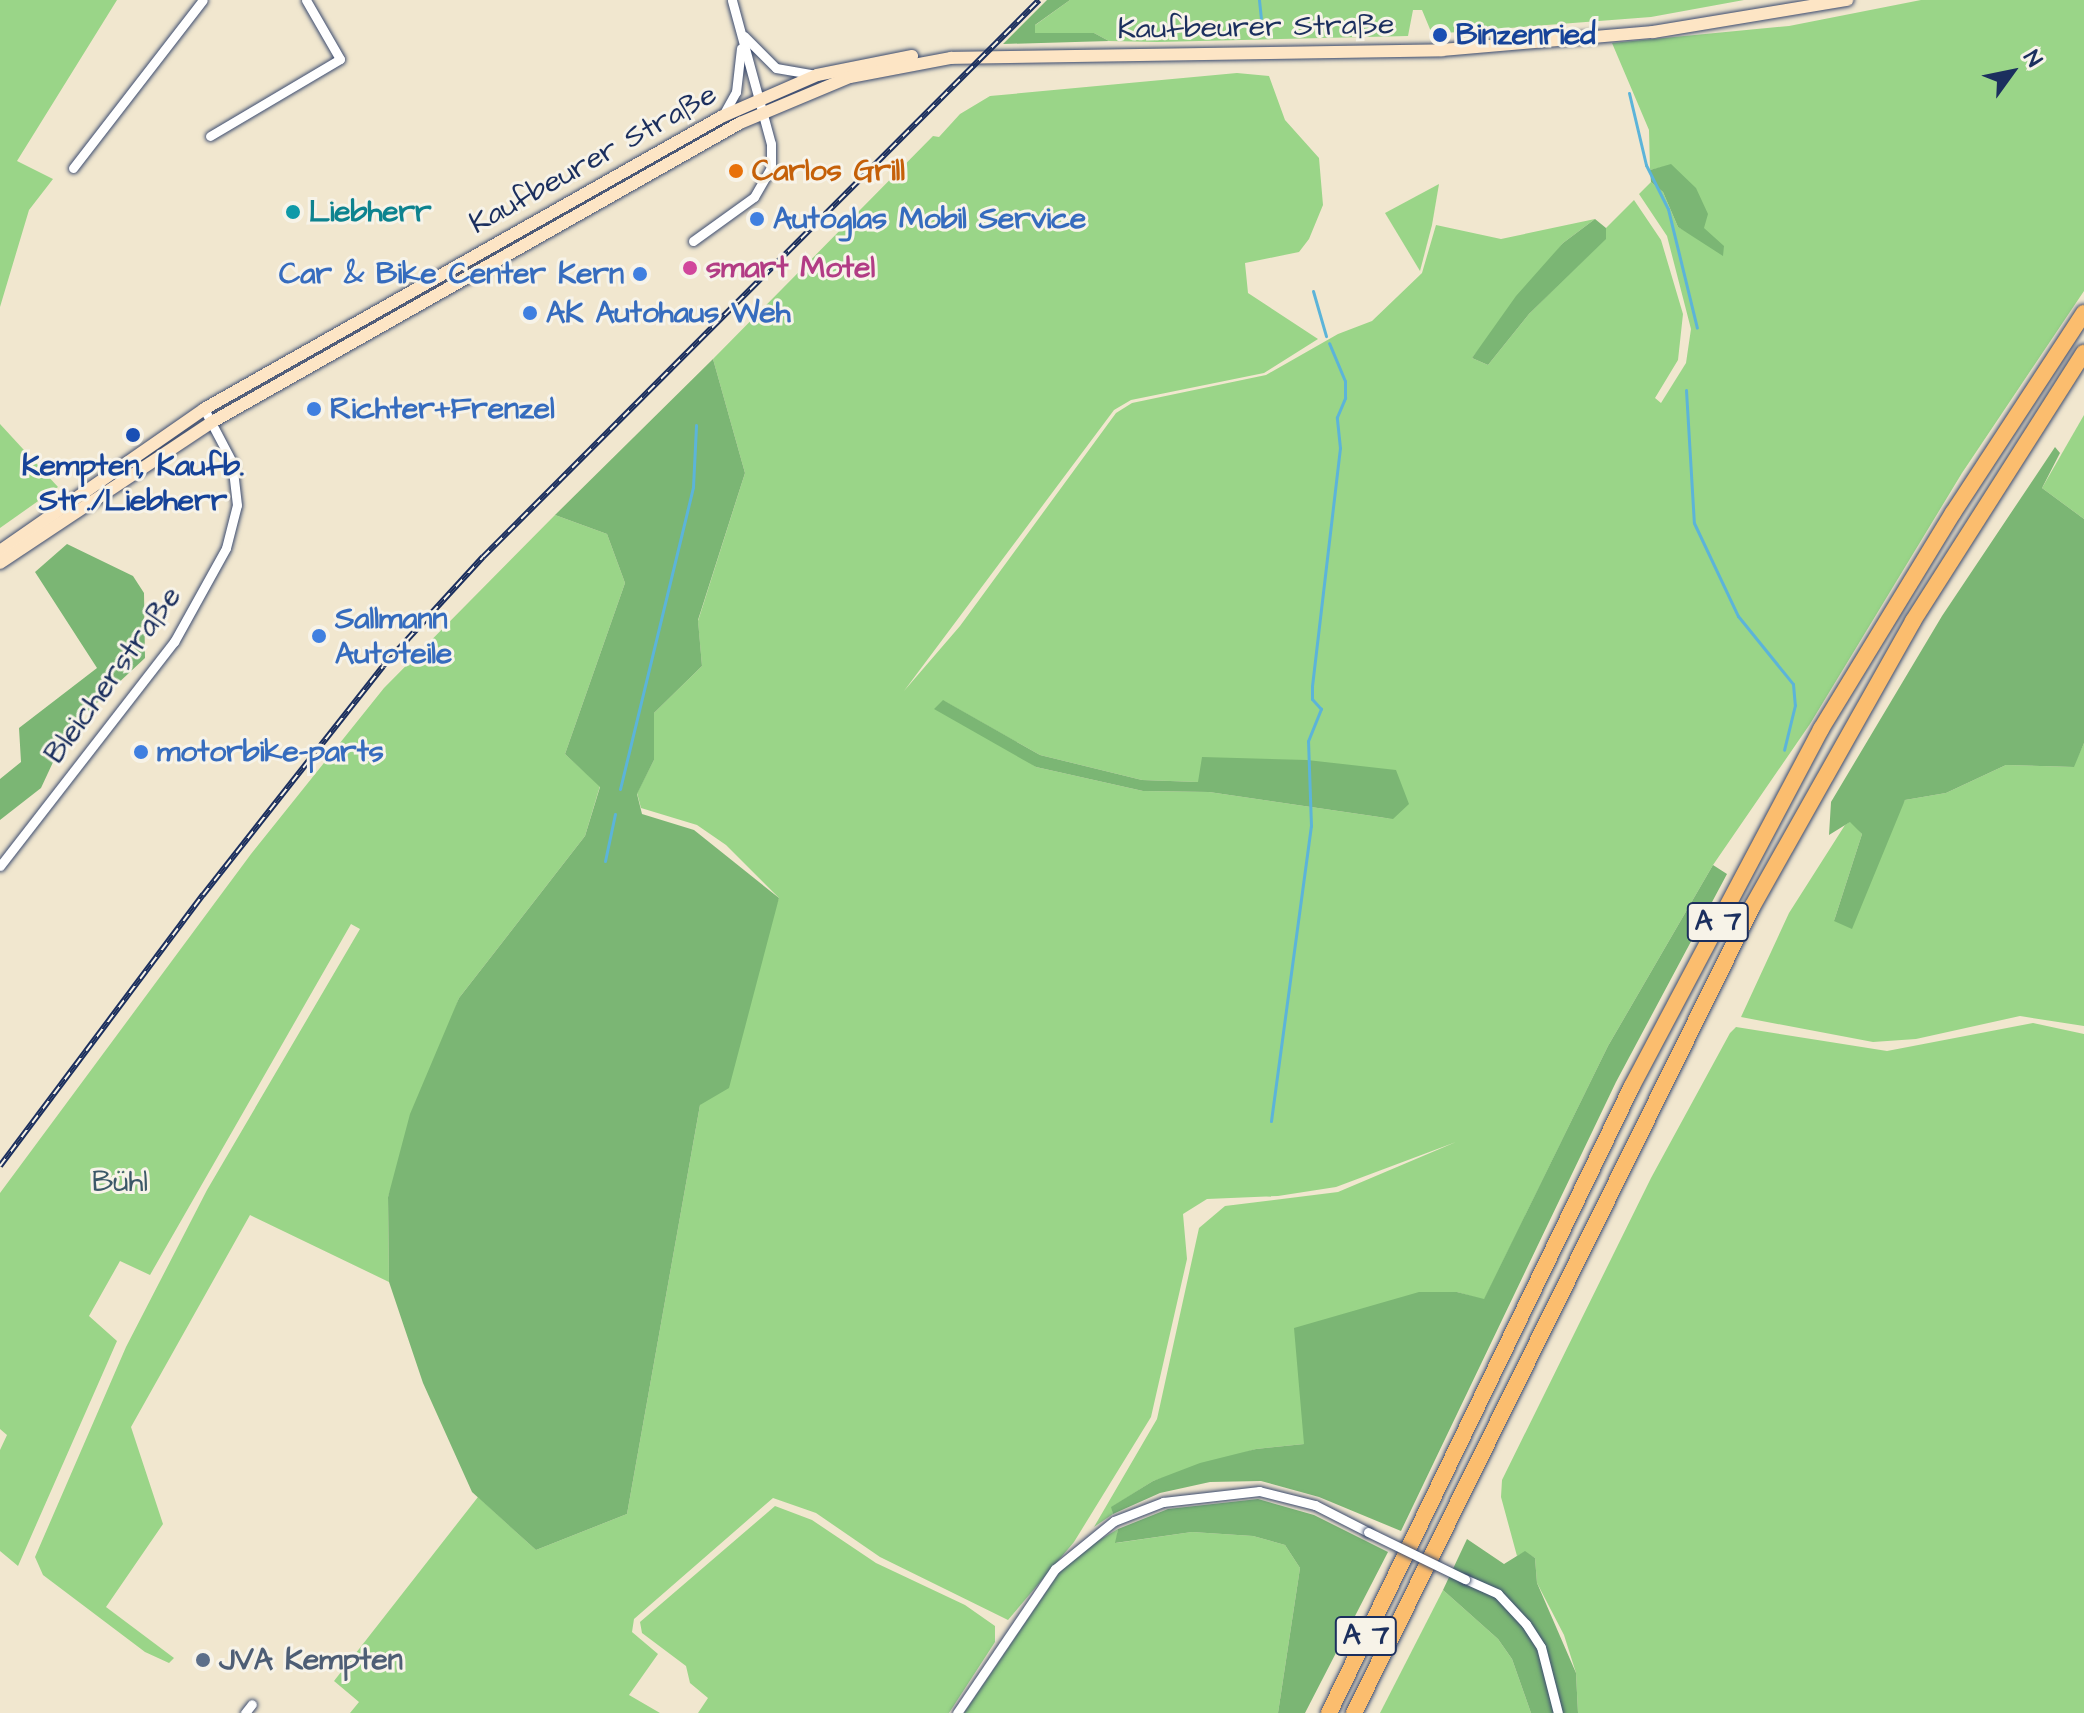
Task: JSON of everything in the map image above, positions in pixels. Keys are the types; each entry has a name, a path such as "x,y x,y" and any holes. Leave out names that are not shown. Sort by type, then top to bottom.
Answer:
{"highway":[{"name":"A 7","path":"1329,1713 1632,1086 1799,769 1953,513 2084,313"},
{"name":"A 7","path":"1354,1713 1752,907 1920,608 2084,353"}],"main road":[{"name":"Kaufbeurer Straße","path":"0,551 204,409 721,117 758,98 817,75 911,56 951,58 1431,50 1653,32 1847,0"},
{"name":"Kaufbeurer Straße","path":"0,563 212,422 763,112 850,77 951,58"}],"street":[{"path":"73,168 203,0"},
{"path":"210,136 340,59 306,0"},
{"path":"693,241 734,215 762,188 772,158 763,112 732,0"},
{"path":"741,33 776,68 817,75"},
{"path":"721,117 738,84 741,33"},
{"name":"Bleicherstraße","path":"0,866 174,642 226,548 237,505 232,462 204,409"},
{"path":"957,1713 1055,1569 1114,1521 1163,1502 1259,1491 1315,1505 1498,1594 1526,1624 1545,1657 1558,1713"},
{"path":"245,1713 252,1704"}],"green space":[{"path":"0,0 117,0 17,161 53,179 29,210 0,307"},
{"path":"1047,0 1070,0 1035,25 1035,33 1094,33 1109,41 1003,44"},
{"path":"1070,0 1744,0 1651,17 1432,34 1422,10 1413,10 1408,36 1158,42 1109,41 1094,33 1035,33 1034,26"},
{"path":"1921,0 2084,0 2084,291 1962,473 1810,724 1713,865 1608,1046 1484,1300 1457,1292 1304,1444 1256,1449 1153,1481 1112,1507 1113,1514 1094,1527 1157,1419 1199,1228 1225,1206 1338,1192 1456,1142 1336,1187 1278,1196 1207,1199 1183,1214 1187,1259 1151,1417 1074,1542 1008,1620 880,1557 816,1513 773,1498 634,1619 632,1632 658,1654 629,1695 660,1713 350,1713 359,1702 334,1681 478,1497 536,1550 627,1514 700,1105 779,898 726,845 697,825 641,808 637,793 654,760 654,713 702,666 698,621 745,473 713,359 933,136 939,137 960,114 990,96 1237,73 1269,76 1285,120 1319,158 1323,205 1309,239 1299,252 1245,263 1248,293 1318,339 1264,373 1131,400 1114,410 904,691 960,626 1116,413 1132,403 1266,375 1338,334 1372,321 1422,273 1436,225 1501,239 1595,219 1563,243 1472,358 1488,365 1529,314 1605,239 1606,228 1634,200 1661,240 1683,314 1678,360 1655,398 1661,403 1686,363 1691,329 1667,236 1639,194 1651,182 1663,192 1678,227 1689,233 1704,228 1671,165 1650,170 1649,130 1612,43 1789,26","holes":["944,701 1040,755 1142,780 1198,782 1393,819 1209,792 1143,791 1036,767"]},
{"path":"1671,164 1696,188 1708,214 1704,228 1724,246 1723,256 1678,227 1663,192 1651,182 1650,170"},
{"path":"1439,184 1432,225 1420,271 1385,213"},
{"path":"1595,219 1606,228 1606,239 1529,314 1488,365 1472,358 1516,296 1563,243"},
{"path":"713,359 745,473 698,620 702,666 654,713 654,760 637,794 642,814 694,830 779,898 729,1088 700,1105 627,1514 536,1550 472,1492 423,1383 389,1282 388,1197 410,1114 459,998 585,836 600,787 565,754 625,583 607,534 555,515"},
{"path":"2084,415 2084,519 2042,488"},
{"path":"0,424 58,487 0,528"},
{"path":"2055,447 2060,453 2042,488 2084,519 2084,743 2074,767 2006,765 1946,793 1905,800 1852,929 1834,921 1862,834 1850,822 1829,835 1831,802 1942,616"},
{"name":"Bühl","path":"555,515 607,534 625,583 565,754 600,786 585,836 459,998 388,1197 389,1282 250,1215 131,1427 163,1524 106,1607 174,1658 169,1663 145,1652 43,1575 35,1557 126,1347 207,1190 360,929 351,924 150,1275 120,1261 89,1316 117,1341 18,1566 0,1551 0,1450 7,1435 0,1429 0,1193 251,854 384,688"},
{"path":"67,544 133,576 144,593 145,658 68,730 41,788 0,820 0,779 21,762 19,728 97,668 35,572"},
{"path":"943,700 1040,755 1142,780 1198,782 1202,757 1307,760 1396,770 1409,804 1393,819 1209,792 1143,791 1036,767 934,709"},
{"path":"2084,743 2084,1026 2020,1016 1916,1039 1873,1042 1741,1017 1789,913 1845,825 1851,821 1862,834 1834,921 1905,800 1946,793 2006,765 2073,767"},
{"path":"1713,865 1727,874 1616,1082 1401,1531 1319,1497 1261,1481 1210,1482 1160,1493 1113,1514 1111,1507 1153,1481 1200,1463 1256,1449 1304,1444 1294,1328 1419,1292 1457,1292 1484,1299 1608,1046"},
{"path":"2033,1023 2084,1034 2084,1713 1578,1713 1576,1673 1564,1635 1537,1583 1535,1558 1525,1552 1517,1556 1501,1497 1502,1480 1651,1178 1730,1033 1736,1027 1887,1051"},
{"path":"1258,1499 1314,1515 1388,1552 1305,1713 1278,1713 1300,1568 1285,1545 1253,1536 1192,1532 1115,1543 1118,1529 1168,1509"},
{"path":"775,1506 812,1520 876,1563 965,1605 995,1626 995,1642 949,1713 698,1713 708,1698 690,1683 686,1666 642,1633 640,1622"},
{"path":"1118,1529 1116,1543 1192,1532 1253,1536 1285,1545 1300,1568 1278,1713 964,1713 1059,1573 1086,1548"},
{"path":"1467,1539 1504,1564 1525,1551 1535,1558 1537,1583 1576,1673 1578,1713 1531,1713 1512,1659 1498,1639 1443,1590"},
{"path":"1443,1590 1498,1639 1512,1659 1531,1713 1380,1713"}],"waterway":[{"path":"1259,0 1261,18"},
{"path":"1629,93 1646,165 1668,209 1697,328"},
{"path":"1313,291 1326,336"},
{"path":"1271,1121 1311,826 1308,741 1321,709 1312,699 1312,686 1340,448 1337,417 1345,398 1345,381 1329,343"},
{"path":"1686,390 1694,523 1738,616 1793,684 1795,705 1784,750"},
{"path":"620,789 693,487 696,425"},
{"path":"605,861 615,814"}],"railway":[{"path":"0,1166 203,895 383,666 483,557 1039,0"}],"place":[{"name":"Binzenried","path":"1440,35"},
{"name":"Carlos Grill","path":"736,171"},
{"name":"Liebherr","path":"293,212"},
{"name":"Autoglas Mobil Service","path":"757,219"},
{"name":"smart Motel","path":"690,268"},
{"name":"Car & Bike Center Kern","path":"640,274"},
{"name":"AK Autohaus Weh","path":"530,313"},
{"name":"Richter+Frenzel","path":"314,409"},
{"name":"Kempten, Kaufb. Str./Liebherr","path":"133,435"},
{"name":"Sallmann Autoteile","path":"319,636"},
{"name":"motorbike-parts","path":"141,752"},
{"name":"JVA Kempten","path":"203,1660"}]}
